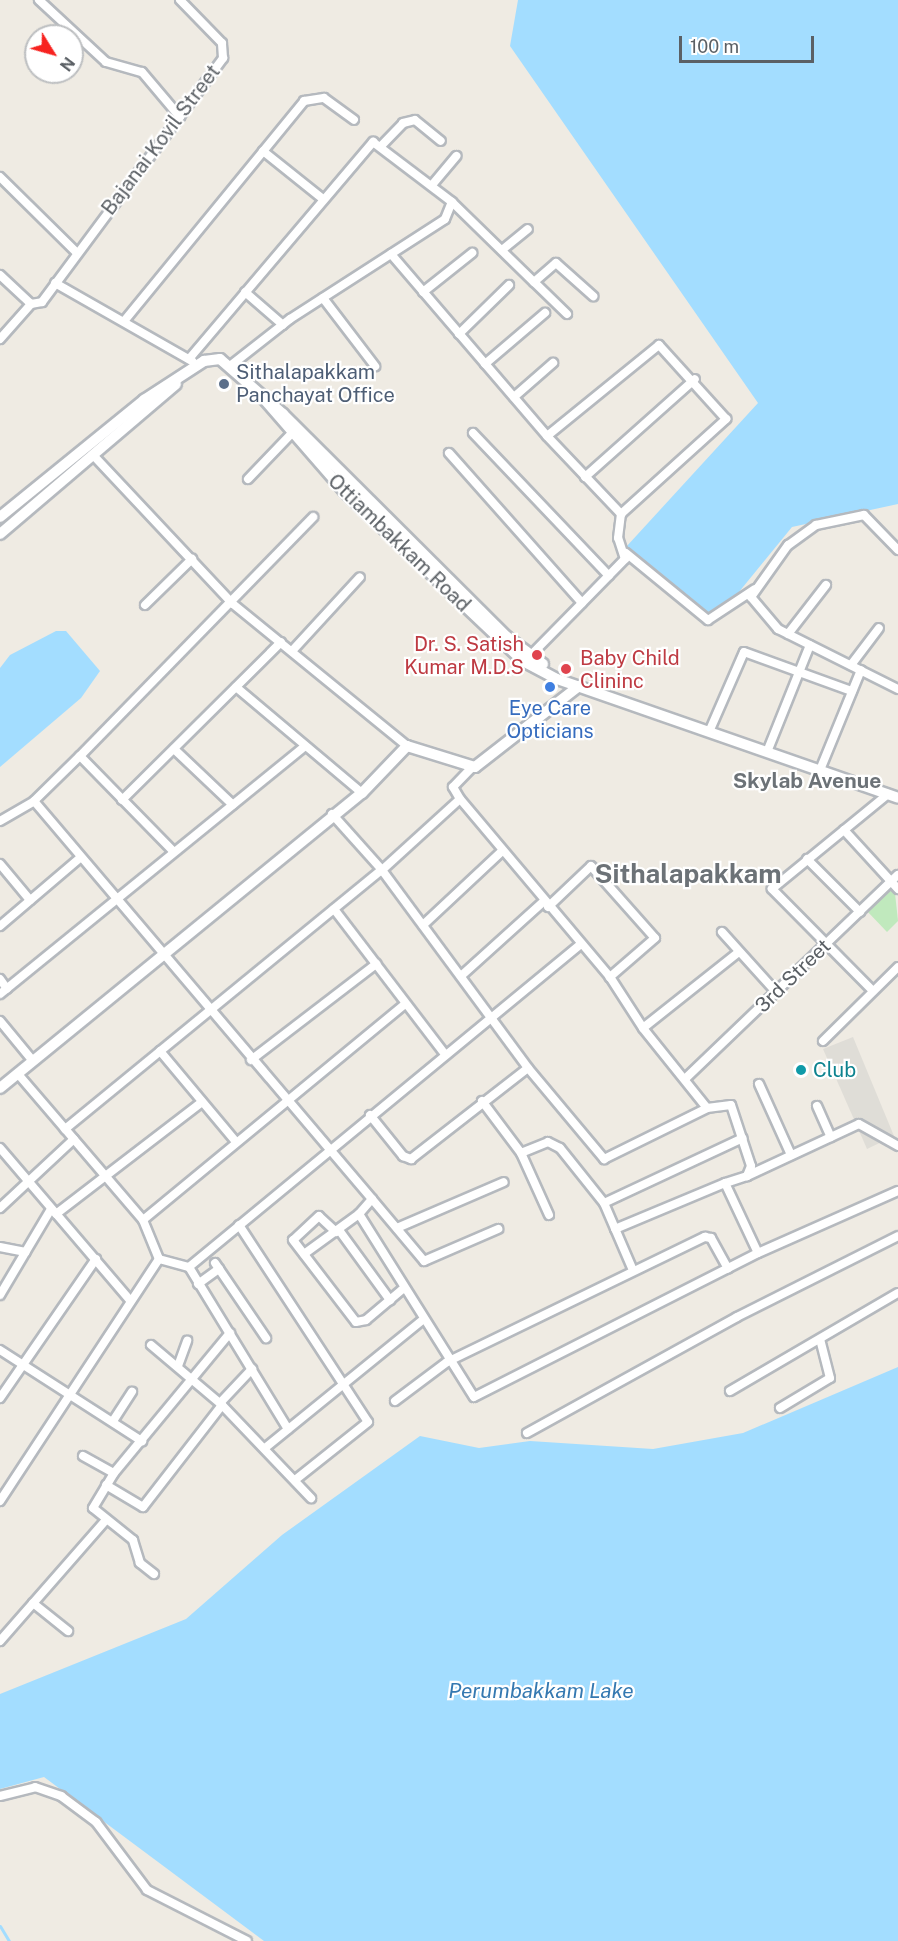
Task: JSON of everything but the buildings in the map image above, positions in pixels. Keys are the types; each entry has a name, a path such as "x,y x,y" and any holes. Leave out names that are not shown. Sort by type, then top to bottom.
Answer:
{"street":[{"path":"39,0 106,62 142,72 180,117"},
{"name":"Bajanai Kovil Street","path":"0,339 32,303 42,302 76,252 180,117 225,53 180,0"},
{"path":"125,320 263,152 313,96 354,120"},
{"path":"382,145 403,123 415,120 441,141"},
{"path":"0,534 184,375 245,292 366,147 373,142 382,145 452,202 567,314"},
{"path":"263,152 324,199"},
{"path":"432,185 456,156"},
{"path":"0,177 76,252"},
{"path":"55,283 125,320 193,362 212,359 230,366 283,325 445,219 452,202"},
{"path":"502,250 528,229"},
{"path":"423,292 472,253"},
{"path":"391,254 547,436 621,514"},
{"path":"534,282 559,262 593,297"},
{"path":"0,275 32,303"},
{"path":"459,334 509,285"},
{"path":"245,292 283,325"},
{"path":"323,298 375,366"},
{"path":"485,364 545,313"},
{"path":"547,436 652,348 665,346 695,379 726,419 621,514 618,538 626,553 708,620 754,589"},
{"path":"514,398 553,363"},
{"name":"Ottiambakkam Road","path":"230,366 530,656 579,686"},
{"path":"0,517 184,375"},
{"path":"585,477 695,379"},
{"name":"Ottiambakkam Road","path":"265,400 291,434 501,643 542,671 893,796"},
{"path":"473,433 609,576"},
{"path":"248,479 291,434"},
{"path":"449,453 582,603"},
{"path":"93,455 233,604 407,746 472,766"},
{"path":"898,550 864,514 816,525 788,545 754,589 751,597 758,607 788,634 898,689"},
{"path":"0,821 34,801 233,604 313,517"},
{"path":"530,656 609,576 626,553"},
{"path":"145,604 192,559"},
{"path":"292,651 360,577"},
{"path":"788,634 826,585"},
{"path":"851,665 879,628"},
{"path":"123,800 281,642"},
{"path":"767,752 810,645"},
{"path":"709,732 744,652 852,691"},
{"path":"820,770 861,670"},
{"path":"579,686 472,766 453,787 502,851 610,977 643,1028 687,1077 707,1108"},
{"path":"236,687 362,793"},
{"path":"0,994 305,746"},
{"path":"0,1088 332,814 362,793 407,746"},
{"path":"174,749 233,805"},
{"path":"80,756 174,852"},
{"path":"873,991 772,889 844,830 893,796"},
{"path":"65,1129 382,870 460,799"},
{"path":"34,801 164,953 209,1011 285,1101 424,1261 498,1229"},
{"path":"332,814 382,870 491,1020 604,1159 707,1108 731,1105 751,1166 747,1176"},
{"path":"844,830 898,889"},
{"path":"423,925 502,851"},
{"path":"0,926 81,857"},
{"path":"807,859 860,912"},
{"path":"0,864 30,900"},
{"path":"461,976 591,866 655,938 610,977"},
{"name":"3rd Street","path":"687,1077 898,875"},
{"path":"334,909 445,1054"},
{"path":"722,932 776,992"},
{"path":"189,1267 370,1115 491,1020 581,944"},
{"path":"643,1028 739,952"},
{"path":"251,1060 376,964"},
{"path":"823,1041 898,967"},
{"path":"0,979 8,989"},
{"path":"143,1220 405,1004"},
{"path":"0,1021 33,1061"},
{"path":"160,1051 236,1142"},
{"path":"370,1115 406,1159 528,1068"},
{"path":"18,1074 143,1220 159,1259"},
{"path":"759,1084 790,1155"},
{"path":"482,1101 521,1153 549,1215"},
{"path":"1,1293 54,1212 106,1176 202,1102"},
{"path":"817,1106 831,1137"},
{"path":"615,1229 747,1176 859,1124 898,1146"},
{"path":"604,1203 743,1138"},
{"path":"0,1208 74,1139"},
{"path":"521,1153 548,1142 560,1148 604,1203 632,1268"},
{"path":"1,1151 130,1300"},
{"path":"397,1228 504,1182"},
{"path":"725,1183 758,1253"},
{"path":"359,1214 447,1362 477,1397 758,1253 898,1191"},
{"path":"304,1254 338,1231 359,1214 372,1199"},
{"path":"390,1300 338,1231 319,1216 293,1240 356,1322 366,1320 390,1300 404,1288"},
{"path":"239,1225 343,1388 368,1422 295,1480"},
{"path":"527,1433 747,1312 898,1236"},
{"path":"395,1401 447,1362 632,1268 705,1237 711,1238 728,1269"},
{"path":"0,1247 26,1252"},
{"path":"0,1398 21,1364 96,1259"},
{"path":"159,1259 189,1267 288,1429"},
{"path":"0,1501 159,1259"},
{"path":"198,1284 217,1266 266,1338"},
{"path":"730,1391 898,1293"},
{"path":"266,1448 343,1388 421,1321"},
{"path":"154,1574 140,1563 133,1540 105,1521 93,1508 114,1473 230,1333"},
{"path":"780,1408 830,1378 820,1339"},
{"path":"178,1366 187,1341"},
{"path":"151,1345 194,1378 266,1448 311,1498"},
{"path":"0,1350 71,1391 142,1441"},
{"path":"106,1485 143,1507 221,1404 252,1369"},
{"path":"113,1421 132,1392"},
{"path":"83,1456 114,1473"},
{"path":"0,1641 105,1521"},
{"path":"33,1603 68,1631"},
{"path":"0,1796 35,1787 61,1796 96,1822 147,1890 247,1941"}],"shaded area":[{"path":"853,1037 894,1136 867,1149 823,1049"}],"green space":[{"path":"894,884 898,921 887,932 866,910"}],"water":[{"path":"518,0 898,0 898,504 792,527 712,625 626,547 758,403 510,46"},
{"path":"56,631 66,631 100,671 81,698 0,767 0,668 10,655"},
{"name":"Perumbakkam Lake","path":"898,1367 898,1941 264,1941 44,1777 0,1789 0,1694 186,1619 282,1535 420,1436 479,1448 530,1441 653,1449 743,1433"}],"waterway":[{"path":"0,1926 9,1941"}],"place":[{"name":"Sithalapakkam Panchayat Office","path":"224,384"},
{"name":"Dr. S. Satish Kumar M.D.S","path":"537,655"},
{"name":"Baby Child Clininc","path":"566,669"},
{"name":"Eye Care Opticians","path":"550,687"},
{"name":"Club","path":"801,1070"}],"district":[{"name":"Skylab Avenue","path":"807,781"},
{"name":"Sithalapakkam","path":"688,874"}]}
